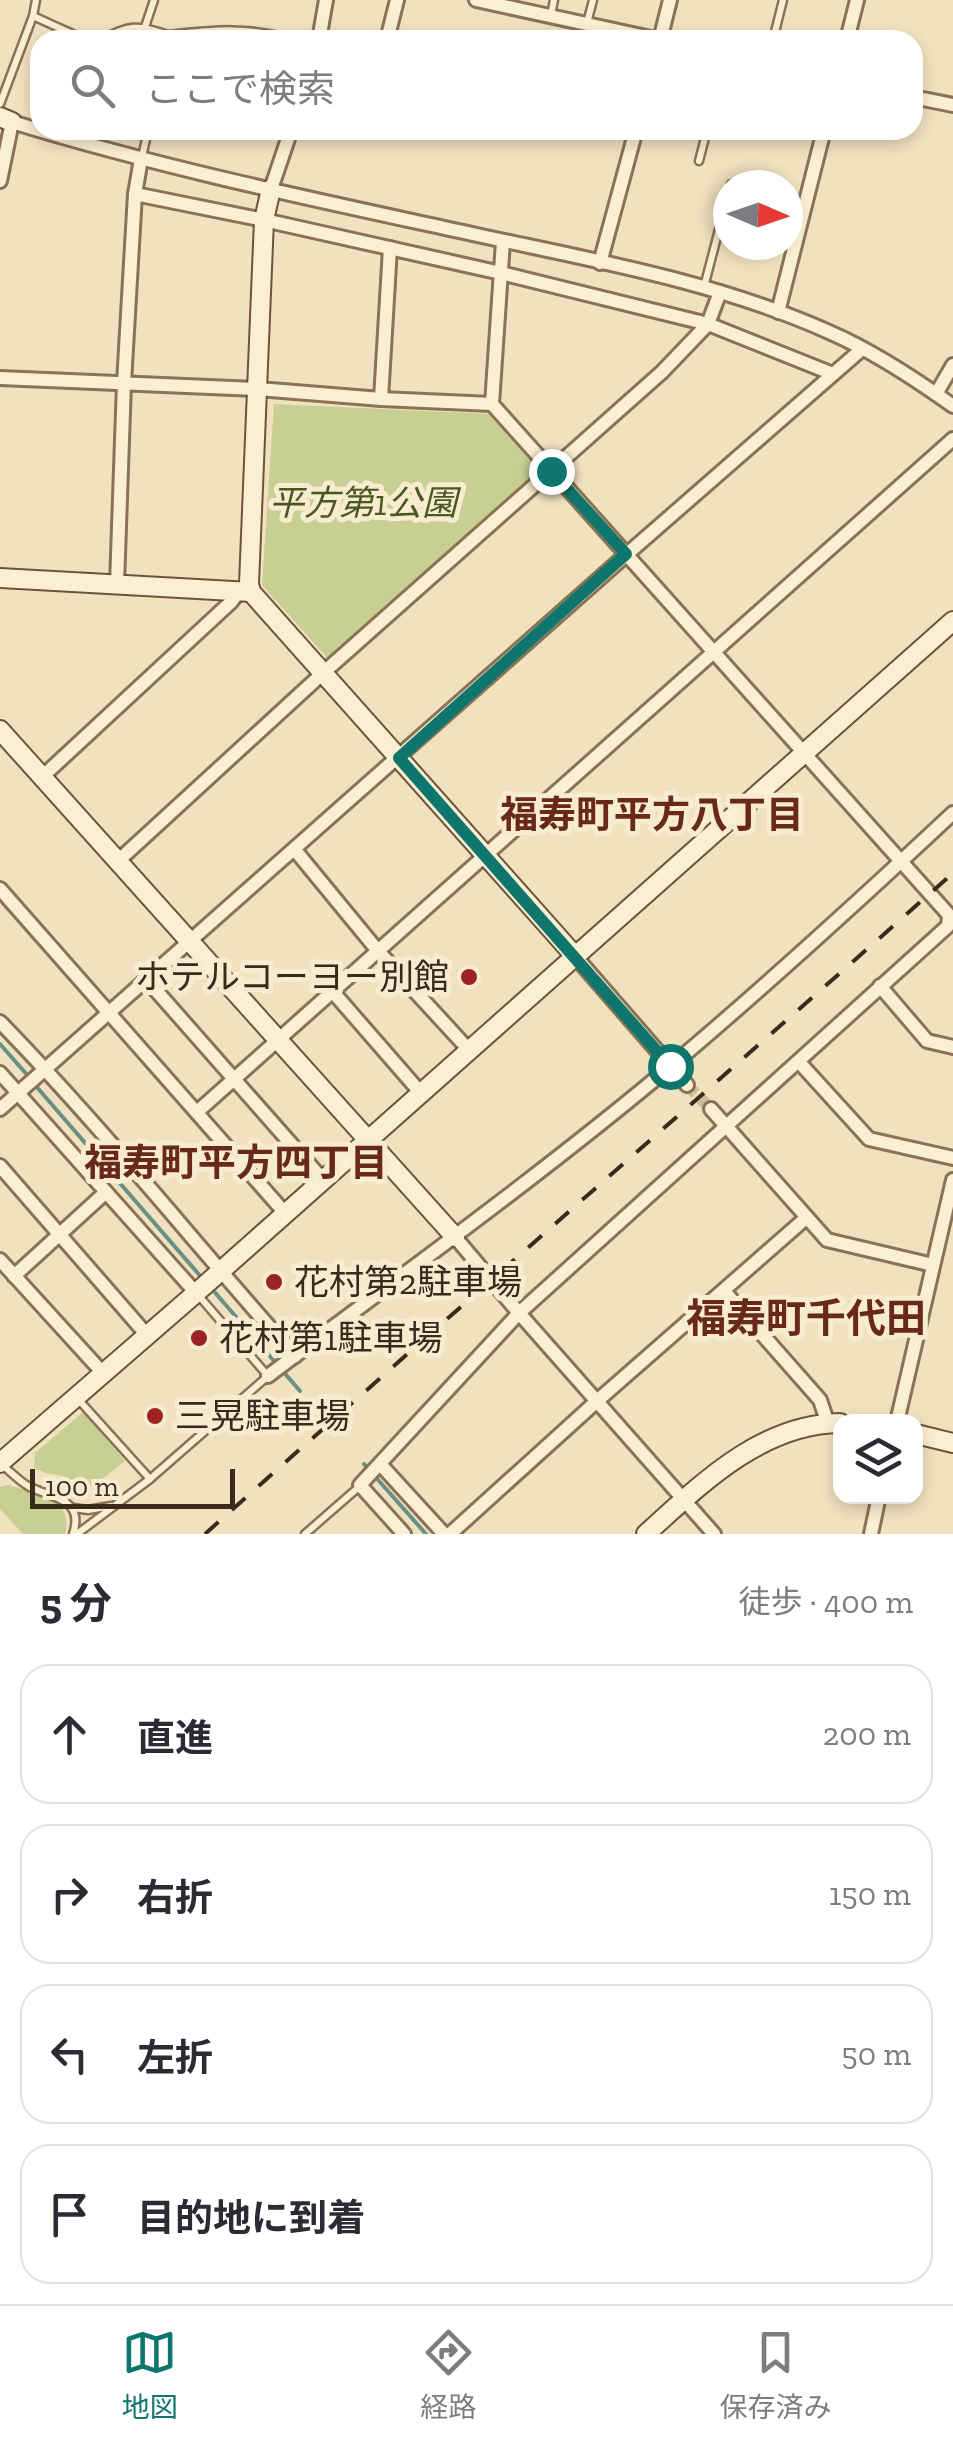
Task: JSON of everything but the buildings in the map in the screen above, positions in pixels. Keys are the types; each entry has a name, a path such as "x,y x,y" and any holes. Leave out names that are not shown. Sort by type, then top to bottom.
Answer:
{"street":[{"path":"322,30 326,0"},
{"path":"390,30 398,0"},
{"path":"476,0 614,30"},
{"path":"662,30 670,0"},
{"path":"850,30 857,0"},
{"path":"923,99 953,106"},
{"path":"0,181 6,120"},
{"path":"88,140 142,158 720,292 832,333 891,365 953,406"},
{"path":"42,776 250,584 264,220 288,140"},
{"path":"600,263 633,140"},
{"path":"778,312 821,140"},
{"path":"117,584 135,194 142,158"},
{"path":"135,194 501,272 708,324 834,374"},
{"path":"404,1534 363,1482 519,1313 950,922 949,915 492,404 503,241"},
{"path":"381,400 390,248"},
{"path":"118,862 323,673 662,372 708,324 720,292"},
{"path":"0,1109 862,350"},
{"path":"936,394 953,365"},
{"path":"0,378 492,404"},
{"path":"198,1112 952,443"},
{"path":"0,578 245,592 323,673 688,1084"},
{"path":"0,1463 953,621"},
{"path":"0,730 368,1139 714,1534"},
{"path":"270,1374 455,1237 670,1066 953,813"},
{"path":"294,850 378,951 468,1049"},
{"path":"0,889 285,1212"},
{"path":"146,979 322,1179"},
{"path":"880,986 927,1041 953,1047"},
{"path":"333,992 420,1092"},
{"path":"0,1022 207,1283"},
{"path":"799,1062 868,1139 953,1158"},
{"path":"0,1073 20,1090 106,1192 291,1359"},
{"path":"711,1109 827,1240 933,1265"},
{"path":"0,1166 146,1334"},
{"path":"899,1414 953,1180"},
{"path":"14,1276 106,1192"},
{"path":"379,1467 447,1534 806,1218"},
{"path":"0,1260 102,1372"},
{"path":"724,1291 820,1400 833,1422"},
{"path":"646,1534 723,1468 760,1444 800,1429 833,1424"},
{"path":"923,1436 953,1443"},
{"path":"870,1534 877,1504"}],"lane":[{"path":"0,104 36,0"},
{"path":"145,28 154,0"},
{"path":"550,16 554,0"},
{"path":"587,24 593,0"},
{"path":"776,30 783,0"},
{"path":"33,16 64,30"},
{"path":"120,30 150,30"},
{"path":"142,158 146,140"},
{"path":"700,161 705,140"},
{"path":"703,288 713,251"},
{"path":"75,1534 150,1479 270,1374 207,1283"},
{"path":"75,1396 150,1479"},
{"path":"0,1463 26,1485 66,1501 72,1508 75,1534"},
{"path":"306,1534 363,1482"},
{"path":"72,1508 114,1506"}],"green space":[{"name":"平方第1公園","path":"274,404 490,414 542,472 329,660 262,585"},
{"path":"83,1412 125,1461 88,1490 63,1476 34,1468 35,1453"},
{"path":"8,1485 58,1505 64,1512 65,1534 23,1534 0,1509 0,1487"}],"waterway":[{"path":"0,1044 29,1077"},
{"path":"35,1085 202,1278"},
{"path":"212,1289 300,1391"},
{"path":"364,1464 426,1534"}],"tunnel":[{"path":"687,1085 711,1109"}],"railway":[{"path":"205,1534 953,873"}],"place":[{"name":"ホテルコーヨー別館","path":"469,977"},
{"name":"花村第2駐車場","path":"274,1282"},
{"name":"花村第1駐車場","path":"199,1338"},
{"name":"三晃駐車場","path":"155,1416"}],"district":[{"name":"福寿町平方八丁目","path":"652,815"},
{"name":"福寿町平方四丁目","path":"236,1163"},
{"name":"福寿町千代田","path":"806,1318"}],"route":[{"path":"551,471 626,554 399,758 670,1066"}]}
